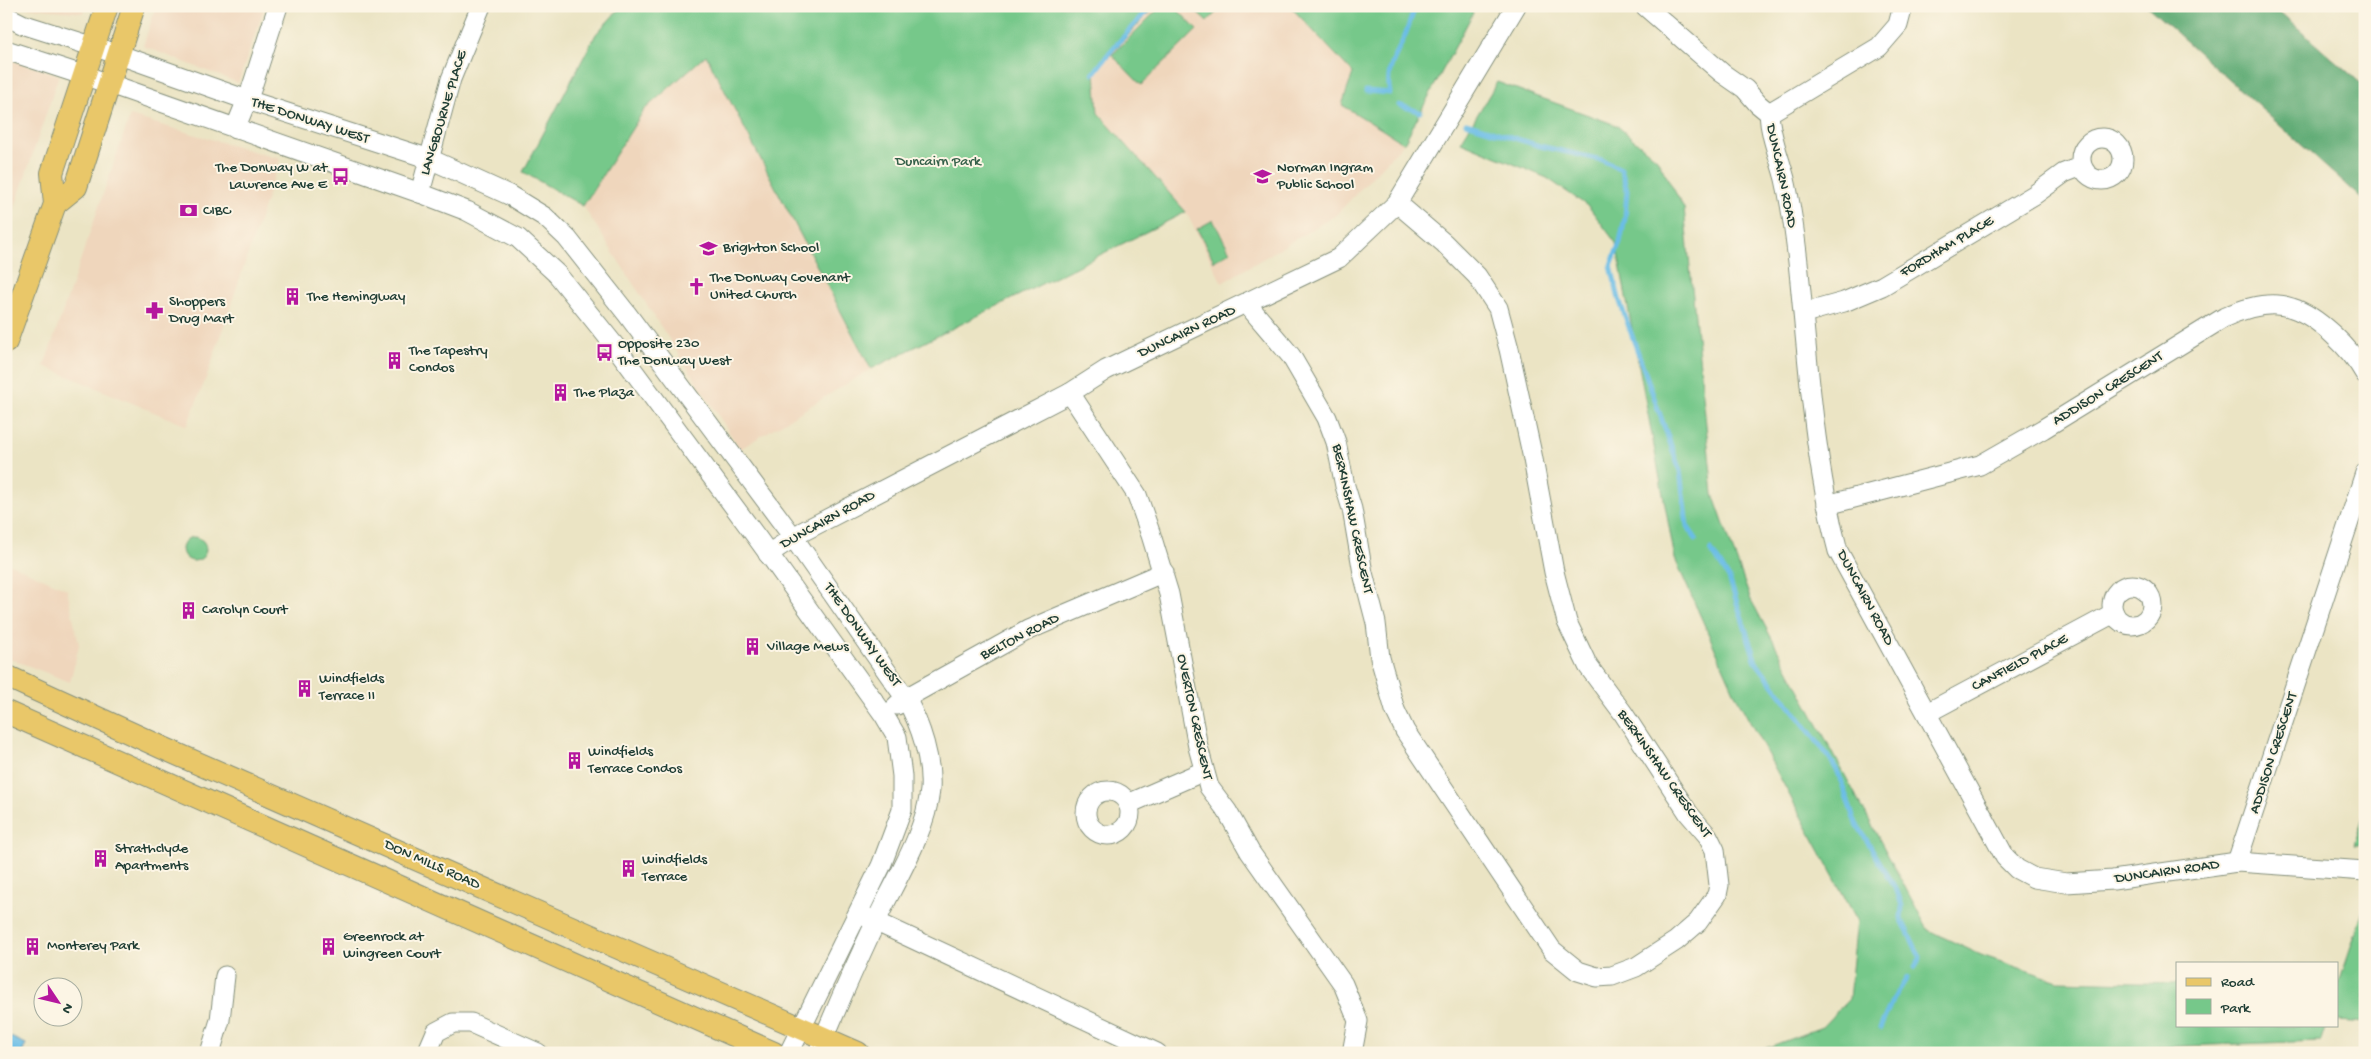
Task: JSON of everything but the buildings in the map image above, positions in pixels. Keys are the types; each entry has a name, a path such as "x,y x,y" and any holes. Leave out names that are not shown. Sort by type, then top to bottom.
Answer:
{"main road":[{"path":"6,342 10,319 55,204 52,173 107,6"},
{"path":"55,204 76,187 120,55 134,6"},
{"name":"DON MILLS ROAD","path":"6,676 163,748 800,1028 821,1045 858,1053"},
{"path":"6,712 774,1053"}],"street":[{"path":"235,129 247,100 278,6"},
{"name":"LANGBOURNE PLACE","path":"420,193 451,79 481,6"},
{"name":"DUNCAIRN ROAD","path":"1645,6 1722,73 1745,89 1769,113 1775,149 1785,179 1798,262 1800,299 1804,313 1816,436 1827,505 1838,551 2005,858 2017,869 2034,878 2066,883 2103,880 2238,862 2365,871"},
{"path":"1769,113 1879,46 1898,25 1903,6"},
{"name":"DUNCAIRN ROAD","path":"768,554 793,537 1070,393 1106,370 1247,304 1339,258 1397,203 1516,8"},
{"name":"THE DONWAY WEST","path":"6,16 22,24 94,46 247,100 430,159 487,184 536,210 567,238 793,537 916,716 925,750 930,790 919,832 821,1045"},
{"name":"THE DONWAY WEST","path":"6,50 110,84 467,210 505,229 528,246 566,285 615,346 768,554 884,715 897,737 902,776 902,810 881,866 789,1053"},
{"name":"FORDHAM PLACE","path":"1804,313 1844,302 1882,286 2034,195 2064,173 2082,166"},
{"name":"BERKINSHAW CRESCENT","path":"1247,304 1282,344 1299,368 1330,426 1341,460 1363,572 1376,623 1380,658 1395,710 1405,732 1552,950 1578,971 1597,977 1612,976 1636,967 1676,941 1698,922 1717,895 1719,885 1715,850 1708,836 1690,814 1623,713 1588,666 1567,622 1554,572 1532,454 1498,308 1478,276 1444,243 1397,203"},
{"path":"566,285 589,266"},
{"name":"ADDISON CRESCENT","path":"1827,505 1980,465 2043,430 2225,317 2249,308 2277,305 2293,308 2309,317 2348,348 2365,374"},
{"name":"OVERTON CRESCENT","path":"1070,393 1137,495 1164,572 1204,771 1209,787 1250,852 1343,984 1358,1020 1352,1053"},
{"name":"ADDISON CRESCENT","path":"2238,862 2365,473"},
{"name":"BELTON ROAD","path":"884,715 906,699 1028,630 1164,572"},
{"name":"CANFIELD PLACE","path":"1927,713 2114,613"},
{"path":"1128,804 1204,771"},
{"path":"858,913 1157,1053"},
{"path":"210,1053 220,1020 225,976"},
{"path":"428,1053 436,1032 453,1023 471,1023 538,1053"}],"shaded area":[{"path":"12,6 85,6 83,13"},
{"path":"156,6 265,6 238,83 143,46"},
{"name":"Norman Ingram Public School","path":"1155,6 1190,6 1207,22 1222,6 1290,6 1353,73 1342,105 1404,143 1336,215 1222,283 1186,212 1097,113 1095,72"},
{"name":"Brighton School","path":"706,55 871,369 740,449 583,206 644,110"},
{"path":"6,59 59,75 6,234"},
{"path":"130,116 280,159 208,373 187,426 44,366"},
{"path":"6,562 67,589 79,645 70,682 6,657"}],"green space":[{"name":"Duncairn Park","path":"622,6 1155,6 1095,72 1098,113 1186,212 871,369 706,55 644,110 583,206 523,172 596,34"},
{"path":"1161,6 1174,6 1197,30 1141,85 1112,55"},
{"path":"1190,6 1222,6 1207,22"},
{"path":"1290,6 1470,6 1473,13 1404,143 1342,105 1353,73"},
{"path":"2147,6 2273,6 2365,87 2365,202"},
{"path":"1497,82 1616,125 1657,159 1684,208 1713,494 1750,598 1928,930 1981,955 2058,981 2176,984 2176,1026 2326,1026 2321,1041 1988,1053 1753,1053 1822,1027 1849,999 1857,920 1737,698 1675,559 1616,243 1589,207 1547,178 1461,142"},
{"path":"1213,220 1230,252 1214,261 1197,229"},
{"path":"194,537 203,540 206,549 203,558 194,561 185,558 182,549 185,540"},
{"path":"2365,811 2365,845 2354,845"},
{"path":"2365,905 2365,1023 2338,1021 2338,986"}],"water":[{"path":"6,1035 26,1044 22,1053 6,1053"}],"waterway":[{"path":"1093,74 1151,6"},
{"path":"1366,91 1390,93 1390,71 1416,6"},
{"path":"1399,105 1420,112"},
{"path":"1466,123 1540,146 1602,160 1621,169 1627,190 1625,218 1620,242 1611,266 1619,299 1680,471 1687,526 1696,539"},
{"path":"1711,550 1729,578 1756,662 1829,757 1838,772 1854,819 1897,891 1902,906 1901,918 1920,957 1915,967"},
{"path":"1880,1028 1892,1001 1907,978"}],"place":[{"name":"The Donway W at Lawrence Ave E","path":"341,177"},
{"name":"Norman Ingram Public School","path":"1263,177"},
{"name":"CIBC","path":"189,211"},
{"name":"Brighton School","path":"709,248"},
{"name":"The Donway Covenant United Church","path":"696,287"},
{"name":"The Hemingway","path":"293,297"},
{"name":"Shoppers Drug Mart","path":"155,311"},
{"name":"Opposite 230 The Donway West","path":"604,353"},
{"name":"The Tapestry Condos","path":"395,360"},
{"name":"The Plaza","path":"560,393"},
{"name":"Carolyn Court","path":"188,610"},
{"name":"Village Mews","path":"753,647"},
{"name":"Windfields Terrace II","path":"305,688"},
{"name":"Windfields Terrace Condos","path":"574,761"},
{"name":"Strathclyde Apartments","path":"101,858"},
{"name":"Windfields Terrace","path":"628,869"},
{"name":"Monterey Park","path":"33,946"},
{"name":"Greenrock at Wingreen Court","path":"329,946"}]}
